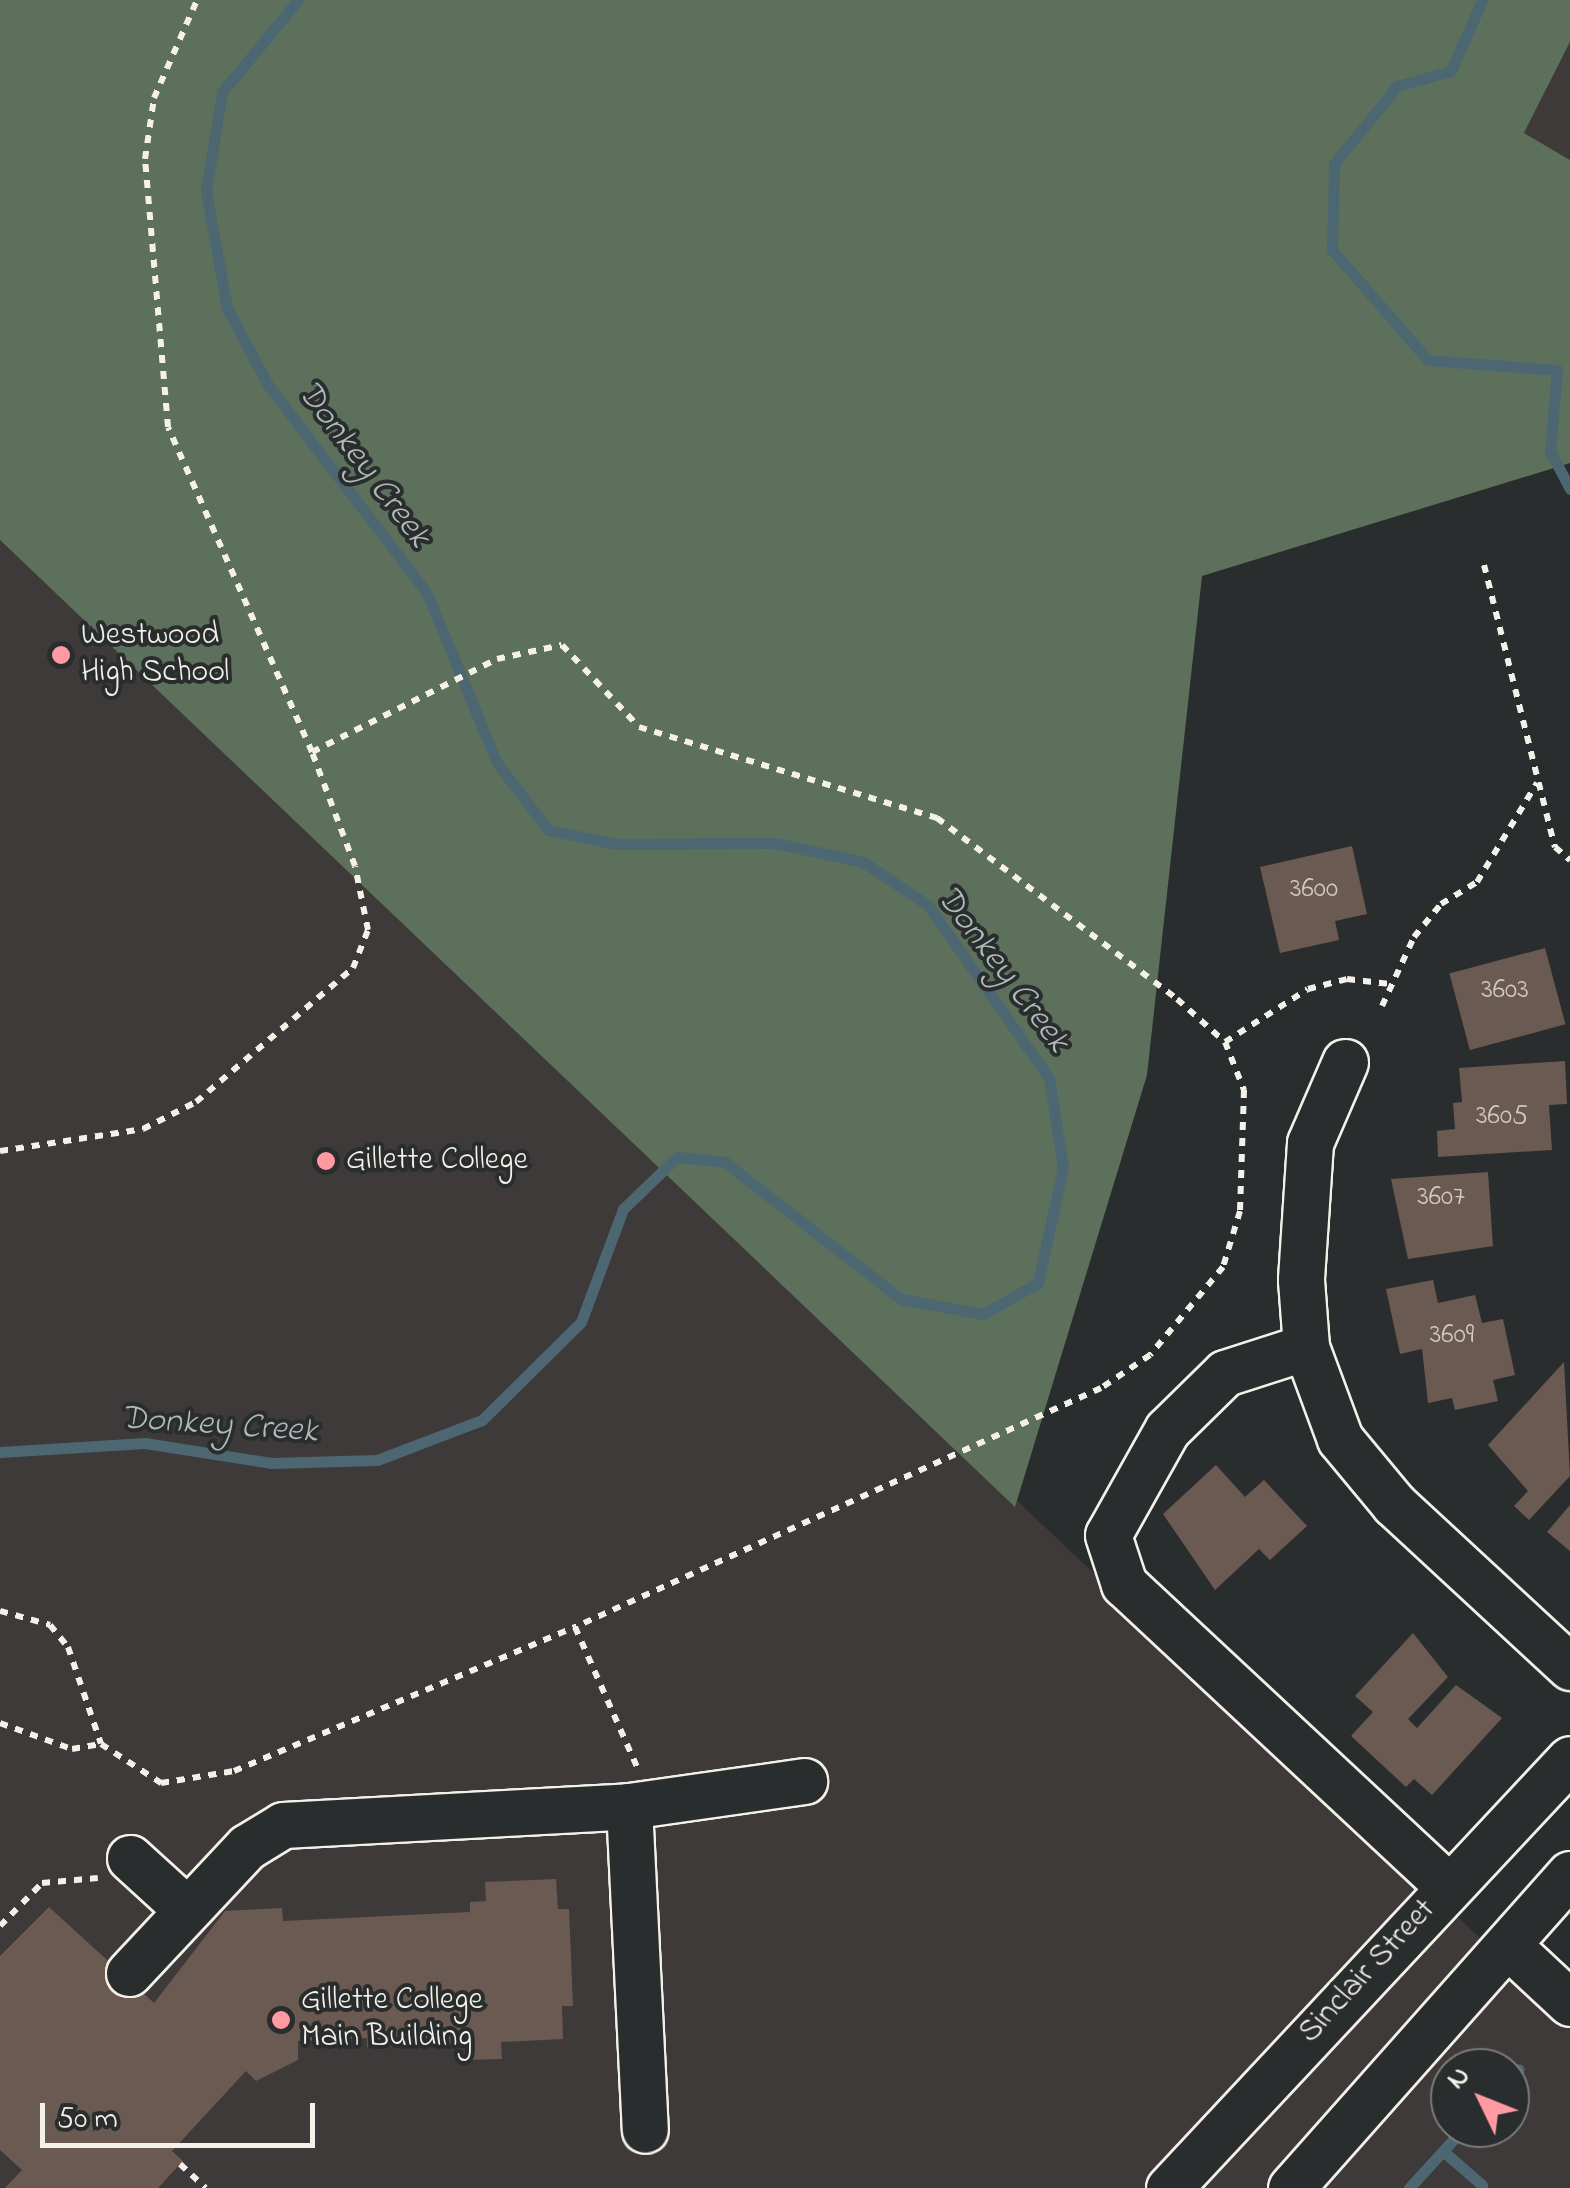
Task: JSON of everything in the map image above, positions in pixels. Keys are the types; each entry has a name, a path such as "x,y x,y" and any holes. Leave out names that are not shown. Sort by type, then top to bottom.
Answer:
{"street":[{"path":"1345,1062 1310,1143 1306,1347 1340,1439 1394,1504 1570,1667"},
{"path":"1306,1347 1225,1373 1166,1430 1108,1535 1124,1584 1448,1886"},
{"name":"Sinclair Street","path":"1169,2188 1570,1759"},
{"path":"129,1973 247,1847 283,1825 629,1806 804,1781"},
{"path":"629,1806 646,2130"},
{"path":"130,1858 188,1910"},
{"path":"1290,2188 1512,1949 1570,1874"},
{"path":"1512,1949 1570,2002"}],"path":[{"path":"0,1150 143,1129 196,1102 353,968 365,914 312,752 168,427 161,382 145,159 154,98 197,0"},
{"path":"1484,565 1555,847 1570,860"},
{"path":"0,1611 50,1625 68,1646 101,1744 160,1783 196,1782 576,1627 1101,1388 1150,1355 1223,1267 1240,1211 1244,1090 1225,1042 938,818 640,727 562,645 498,658 439,692 312,752"},
{"path":"1382,1006 1390,984 1441,904 1477,882 1538,782"},
{"path":"1225,1042 1308,989 1347,978 1390,984"},
{"path":"576,1627 638,1768 629,1806"},
{"path":"0,1724 72,1750 101,1744"},
{"path":"0,1926 42,1883 111,1878 130,1858"},
{"path":"180,2164 206,2188"}],"shaded area":[{"path":"1570,42 1570,160 1524,133"},
{"name":"Gillette College","path":"0,540 1570,2023 1570,2188 0,2188"}],"green space":[{"path":"0,0 1570,0 1570,42 1524,133 1570,160 1570,463 1202,576 1147,1075 1015,1507 0,540"}],"building":[{"path":"1352,846 1367,914 1335,921 1339,940 1280,953 1260,867"},
{"path":"1545,948 1565,1024 1470,1050 1449,974"},
{"path":"1565,1061 1567,1104 1549,1105 1552,1150 1438,1157 1437,1131 1455,1129 1453,1103 1462,1102 1459,1068"},
{"path":"1488,1172 1493,1246 1408,1259 1391,1179"},
{"path":"1433,1280 1438,1303 1475,1295 1482,1323 1503,1319 1515,1375 1493,1380 1498,1401 1455,1410 1452,1398 1428,1403 1422,1349 1400,1354 1386,1289"},
{"path":"1564,1362 1570,1476 1529,1520 1514,1506 1528,1491 1488,1445"},
{"path":"1216,1465 1245,1497 1264,1480 1307,1526 1270,1560 1259,1549 1215,1590 1163,1514"},
{"path":"1570,1505 1570,1551 1547,1532"},
{"path":"1413,1633 1448,1677 1408,1719 1417,1728 1456,1685 1502,1718 1432,1795 1414,1779 1406,1787 1351,1736 1373,1712 1355,1696"},
{"name":"Gillette College Main Building","path":"556,1879 558,1909 569,1909 573,2006 562,2006 563,2039 501,2042 502,2059 466,2060 465,2035 453,2044 367,2047 367,2038 298,2041 298,2060 256,2081 246,2071 172,2151 183,2161 158,2188 5,2188 22,2170 0,2150 0,1956 49,1907 154,2003 225,1911 282,1908 283,1921 470,1912 470,1902 486,1901 485,1882"}],"waterway":[{"name":"Donkey Creek","path":"0,1452 145,1443 271,1463 377,1460 482,1420 581,1322 623,1209 677,1157 725,1162 901,1299 983,1314 1038,1283 1063,1167 1049,1078 928,905 863,862 774,843 616,844 548,830 497,763 427,593 268,385 227,308 206,191 222,92 298,0"},
{"path":"1482,0 1451,71 1397,86 1334,164 1332,250 1428,360 1557,370 1550,451 1570,489"},
{"path":"1409,2188 1446,2148"},
{"path":"1443,2151 1482,2185"}],"place":[{"name":"Westwood High School","path":"61,655"},
{"name":"Gillette College","path":"326,1161"},
{"name":"Gillette College Main Building","path":"281,2020"}]}
